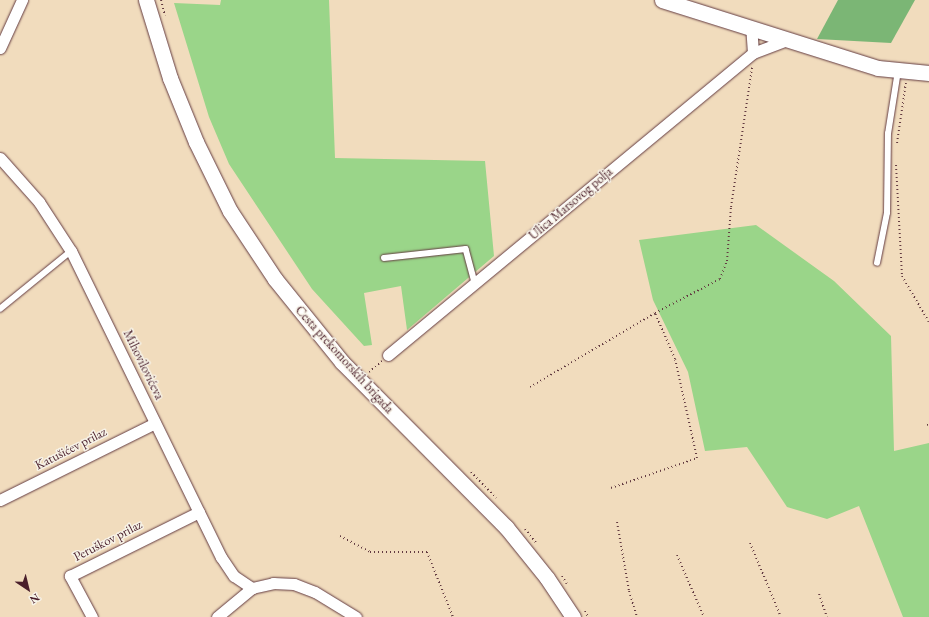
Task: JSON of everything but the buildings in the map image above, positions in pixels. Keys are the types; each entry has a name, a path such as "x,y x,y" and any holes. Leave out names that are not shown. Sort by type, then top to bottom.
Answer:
{"main road":[{"name":"Cesta prekomorskih brigada","path":"146,0 170,78 196,142 230,211 275,279 342,362 506,527 578,614"},
{"path":"662,0 878,68 929,73"}],"street":[{"path":"0,48 22,0"},
{"path":"751,27 753,53"},
{"name":"Ulica Marsovog polja","path":"388,355 753,53 789,39"},
{"name":"Mihovilovićeva","path":"0,158 39,202 71,250 199,512 230,570 234,576 252,588"},
{"name":"Katušićev prilaz","path":"0,500 155,422"},
{"name":"Peruškov prilaz","path":"91,616 70,576 199,512"},
{"path":"217,617 252,588 273,583 294,584 331,600 356,617"}],"lane":[{"path":"877,264 887,213 888,134 902,71"},
{"path":"384,258 466,249 475,283"},
{"path":"0,309 71,250"}],"path":[{"path":"161,0 166,18"},
{"path":"530,387 655,313 720,278 727,261 731,207 751,84 753,53"},
{"path":"896,149 905,97 902,71"},
{"path":"896,157 902,276 929,322"},
{"path":"611,488 697,458 675,359 655,313"},
{"path":"369,372 388,355"},
{"path":"367,370 375,378"},
{"path":"465,466 498,500"},
{"path":"617,522 628,585 637,617"},
{"path":"523,527 542,550"},
{"path":"340,536 370,552 427,552 453,617"},
{"path":"750,543 781,617"},
{"path":"677,555 704,617"},
{"path":"559,573 568,585"},
{"path":"819,594 827,617"},
{"path":"578,614 588,617"}],"green space":[{"path":"221,0 329,0 335,158 485,161 494,256 407,330 401,286 364,293 372,345 364,346 312,289 229,164 209,117 174,3 220,5"},
{"path":"838,0 915,0 891,43 817,39"},
{"path":"756,225 834,281 891,336 894,451 929,443 929,617 903,617 859,506 827,519 787,507 747,447 705,451 688,372 653,300 639,240"}]}
